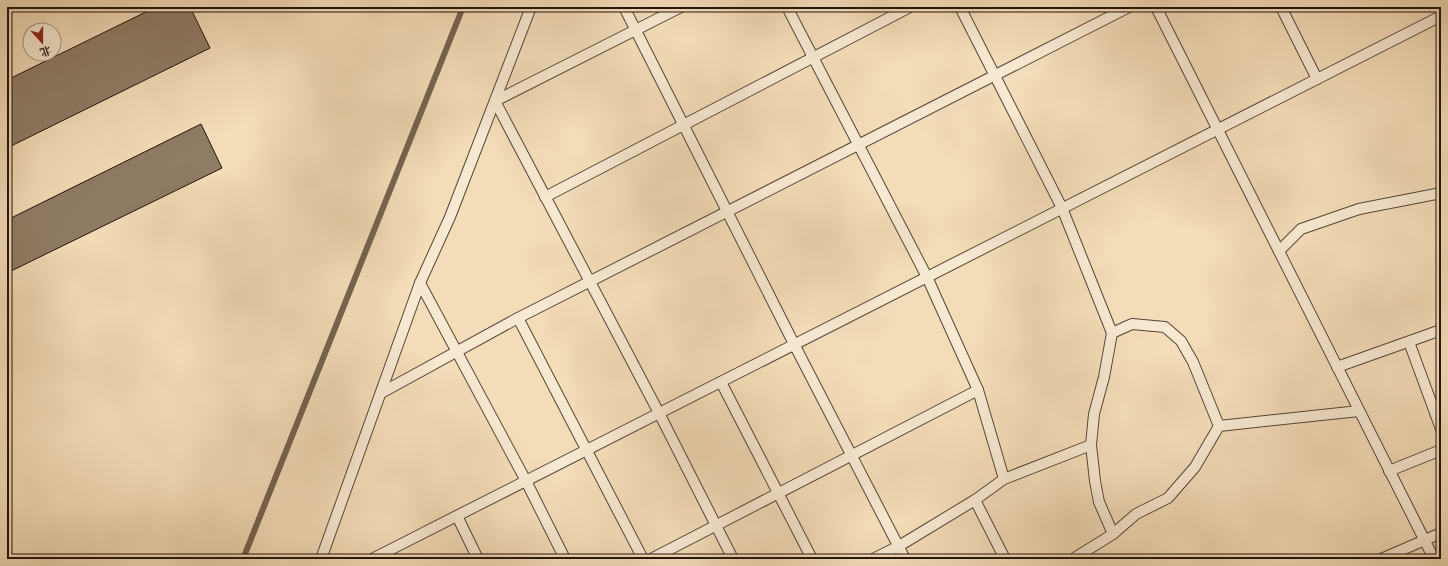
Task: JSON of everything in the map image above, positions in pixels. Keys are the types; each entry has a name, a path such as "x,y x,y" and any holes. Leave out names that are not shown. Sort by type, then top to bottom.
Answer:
{"lane":[{"path":"321,559 420,283 450,218 531,7"},
{"path":"624,7 794,344 905,559"},
{"path":"495,101 680,7"},
{"path":"787,7 927,277 978,390 1004,479"},
{"path":"545,197 910,7"},
{"path":"960,7 1062,208 1112,333 1104,377 1094,414 1091,445 1099,502 1113,534"},
{"path":"381,393 518,318 1129,7"},
{"path":"1156,7 1434,559"},
{"path":"1280,7 1317,79"},
{"path":"372,559 385,556 456,516 1441,16"},
{"path":"495,101 659,413 733,559"},
{"path":"1279,251 1301,229 1359,209 1441,193"},
{"path":"420,283 526,481 565,559"},
{"path":"518,318 643,559"},
{"path":"1112,333 1132,324 1165,327 1181,341 1192,362 1219,426"},
{"path":"1337,367 1441,330"},
{"path":"1409,342 1441,429"},
{"path":"721,382 812,559"},
{"path":"651,559 978,390"},
{"path":"1219,426 1359,410"},
{"path":"1073,559 1113,534 1136,514 1168,498 1195,467 1219,426"},
{"path":"873,559 898,546 975,500 1004,479 1091,445"},
{"path":"1389,471 1441,450"},
{"path":"975,500 1005,559"},
{"path":"456,516 478,559"},
{"path":"1381,559 1441,533"}],"building":[{"path":"156,7 190,7 210,48 7,148 7,80 44,62 62,62 62,53"},
{"path":"201,124 222,168 7,273 7,220"}],"waterway":[{"path":"243,559 463,7"}]}
